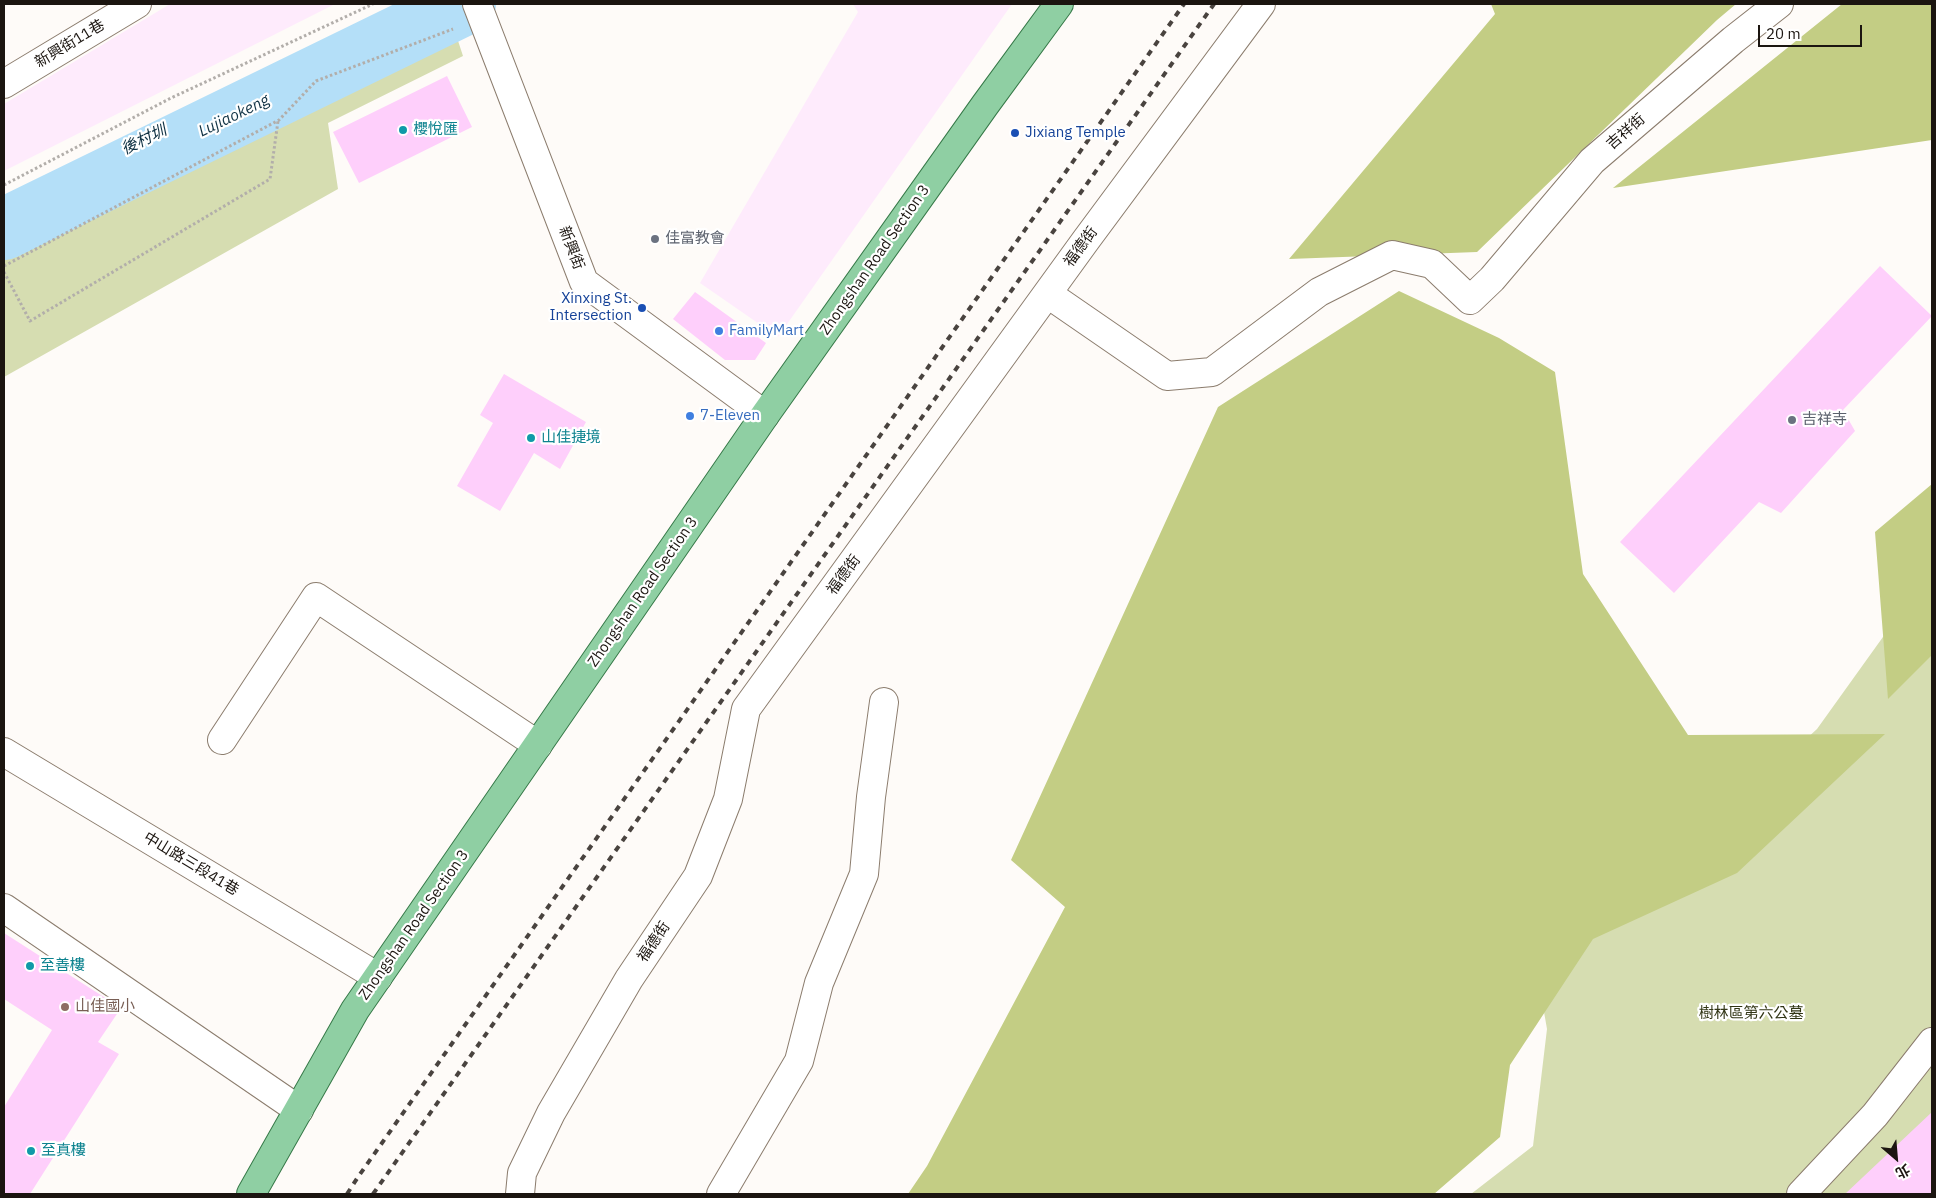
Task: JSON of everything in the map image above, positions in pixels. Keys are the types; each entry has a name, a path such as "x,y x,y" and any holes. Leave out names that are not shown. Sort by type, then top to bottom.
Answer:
{"main road":[{"name":"Zhongshan Road Section 3","path":"251,1194 355,1010 766,415 985,105 1059,4"}],"street":[{"name":"新興街11巷","path":"4,84 137,4"},
{"name":"福德街","path":"520,1194 522,1173 551,1113 629,979 698,876 728,799 746,709 1261,4"},
{"name":"吉祥街","path":"1048,294 1167,376 1212,372 1319,292 1392,255 1432,264 1470,300 1492,279 1592,161 1733,40 1779,4"},
{"name":"新興街","path":"480,11 584,282 766,415"},
{"path":"222,740 316,597 538,745"},
{"path":"721,1194 799,1061 819,983 864,874 871,797 884,702"},
{"name":"中山路三段41巷","path":"4,752 378,977"},
{"path":"4,908 299,1110"},
{"path":"1801,1194 1875,1116 1931,1044"}],"path":[{"path":"4,185 171,98 374,4"},
{"path":"4,266 278,120 316,82 480,11"},
{"path":"4,272 30,321 270,179 278,120"}],"shaded area":[{"path":"170,4 335,4 4,171 4,104"},
{"path":"853,4 1012,4 778,337 700,283 858,12"}],"green space":[{"path":"404,4 446,4 463,56 328,123 338,189 4,377 4,200"},
{"path":"1491,4 1736,4 1717,20 1477,252 1289,259 1495,14"},
{"path":"1842,4 1932,4 1932,140 1613,188"},
{"path":"1399,291 1499,338 1555,372 1583,574 1688,735 1885,734 1737,873 1593,939 1510,1065 1500,1137 1434,1194 908,1194 927,1166 1065,907 1011,860 1218,407"},
{"path":"1932,484 1932,655 1888,699 1875,532"},
{"name":"樹林區第六公墓","path":"1932,584 1932,1194 1471,1194 1533,1146 1547,1029 1537,972 1711,826 1817,729 1898,616"}],"building":[{"name":"櫻悅匯","path":"447,76 472,127 359,183 333,132"},
{"name":"吉祥寺","path":"1880,266 1932,316 1843,410 1855,431 1781,513 1759,502 1674,593 1620,542"},
{"name":"FamilyMart","path":"695,292 766,343 755,360 725,360 673,319"},
{"name":"山佳捷境","path":"504,374 586,422 560,469 534,453 500,511 457,486 493,423 480,415"},
{"path":"4,933 121,1008 98,1042 119,1054 30,1194 4,1194 4,1107 52,1030 4,999"},
{"path":"1932,1112 1932,1194 1845,1194"}],"waterway":[{"name":"後村圳","path":"4,209 52,183 418,4"},
{"name":"Lujiaokeng","path":"4,229 465,4"}],"railway":[{"path":"347,1194 1184,4"},
{"path":"373,1194 1214,4"}],"place":[{"name":"櫻悅匯","path":"403,130"},
{"name":"Jixiang Temple","path":"1015,133"},
{"name":"佳富教會","path":"655,239"},
{"name":"Xinxing St. Intersection","path":"642,308"},
{"name":"FamilyMart","path":"719,331"},
{"name":"7-Eleven","path":"690,416"},
{"name":"吉祥寺","path":"1792,420"},
{"name":"山佳捷境","path":"531,438"},
{"name":"至善樓","path":"30,966"},
{"name":"山佳國小","path":"65,1007"},
{"name":"至真樓","path":"31,1151"}]}
